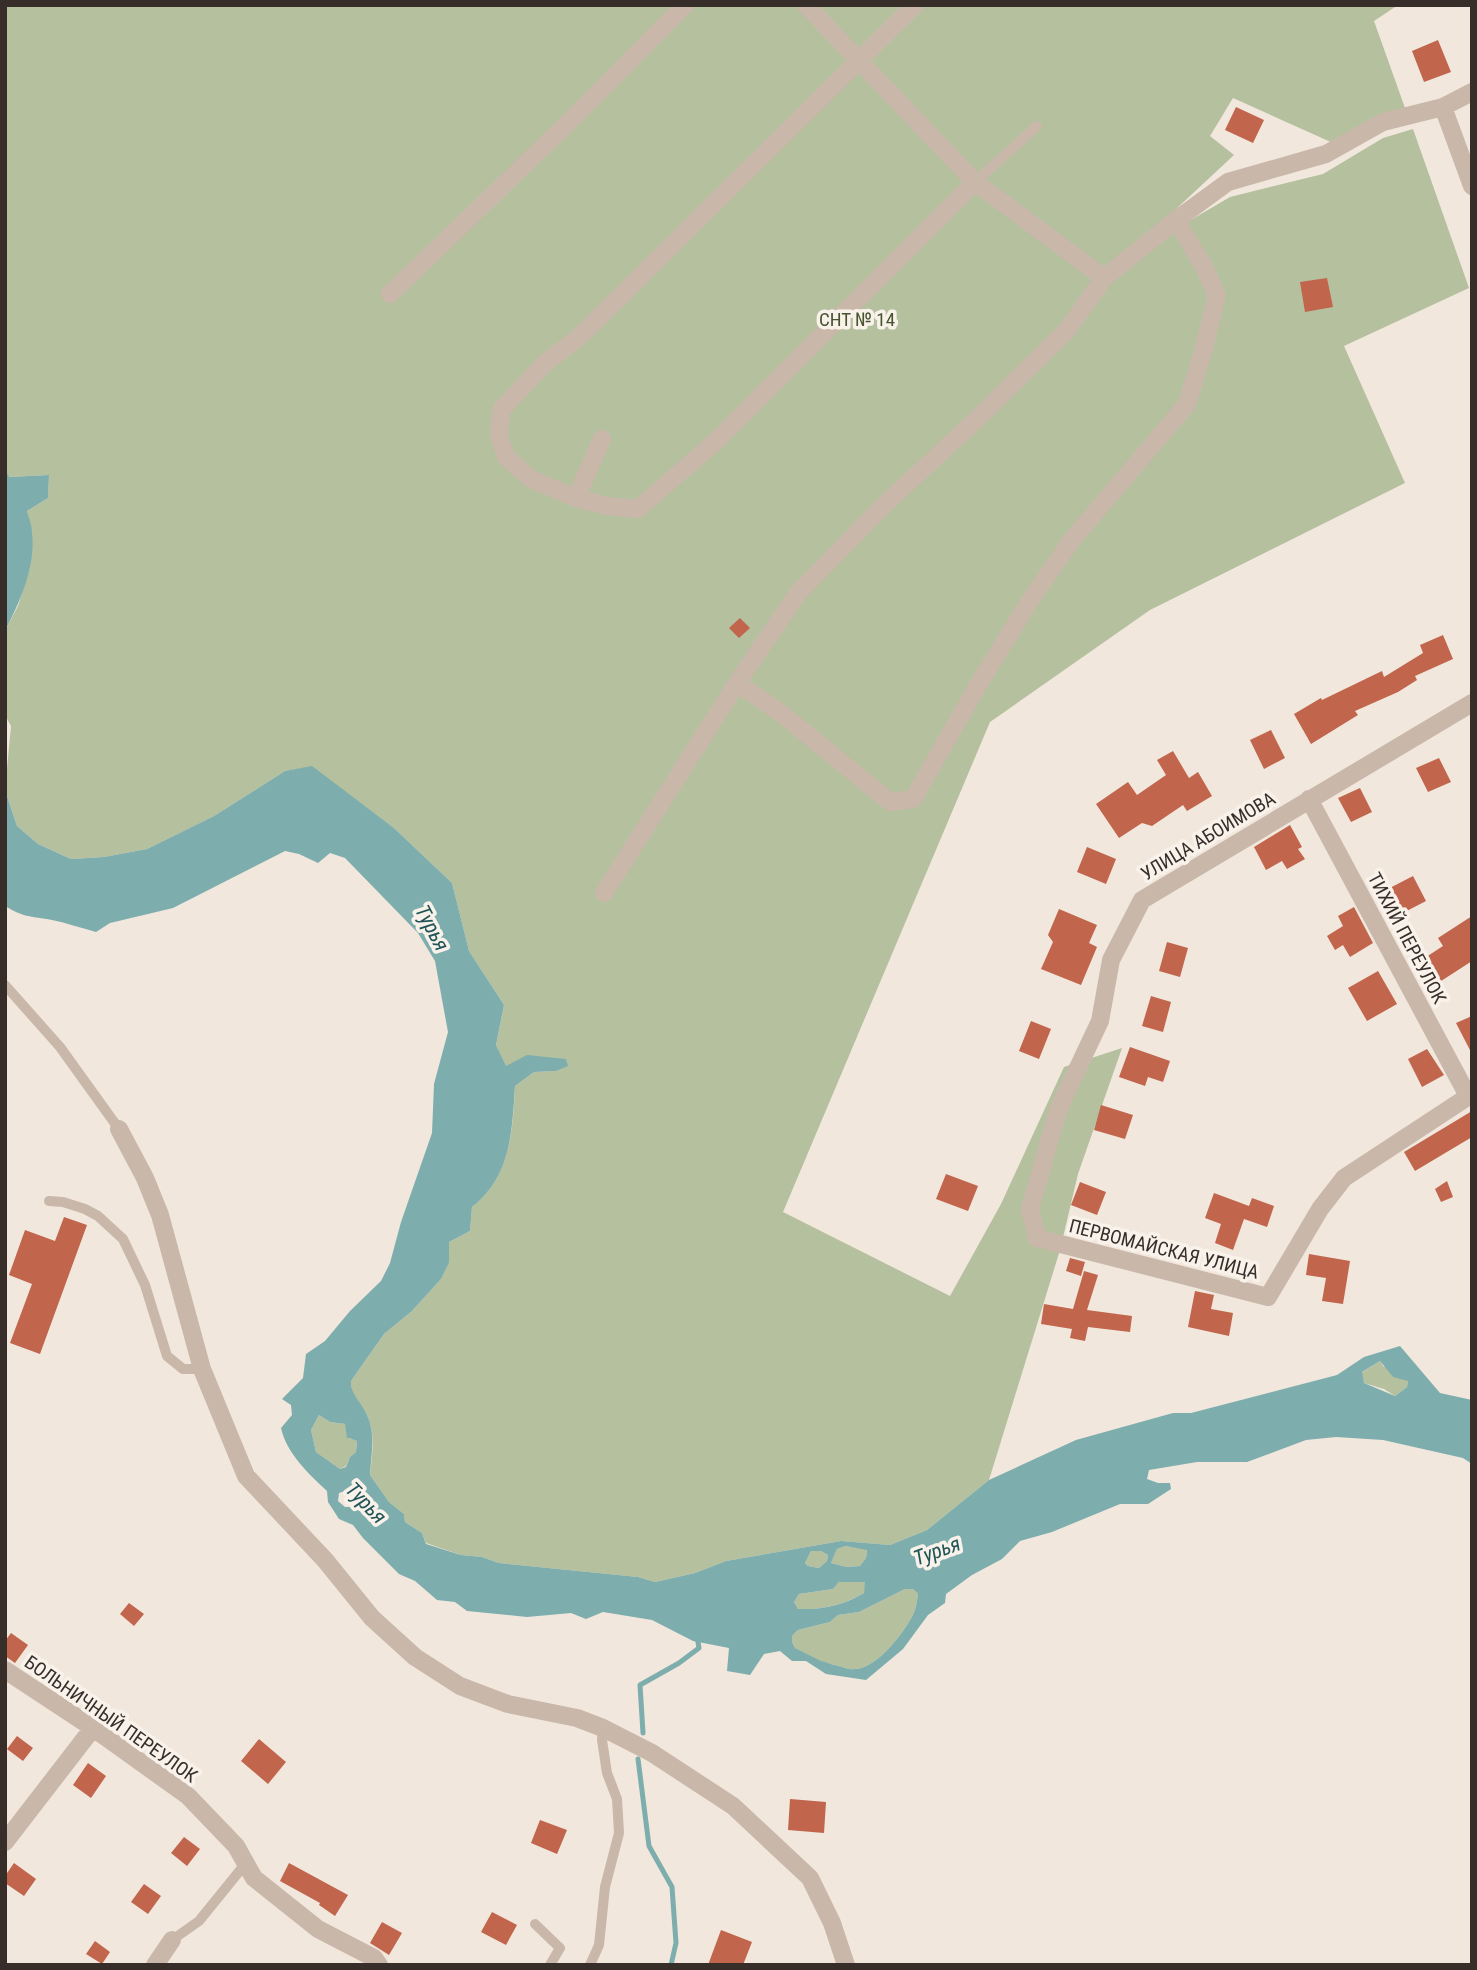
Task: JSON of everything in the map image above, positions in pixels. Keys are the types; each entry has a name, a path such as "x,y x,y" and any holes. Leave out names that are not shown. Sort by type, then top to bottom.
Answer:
{"street":[{"path":"390,294 570,121 685,5"},
{"path":"806,5 975,182 1104,278"},
{"path":"915,5 578,338 546,362 501,410 499,436 506,457 531,479 576,498 607,506 638,509 715,442 975,182"},
{"path":"604,893 737,683 798,593 884,505 977,419 1067,330 1104,278 1228,182 1326,154 1383,122 1443,107 1472,92"},
{"path":"1443,107 1472,186"},
{"path":"737,683 782,714 890,802 913,799 984,676 1072,541 1187,404 1217,295 1176,220"},
{"path":"576,498 602,439"},
{"name":"УЛИЦА АБОИМОВА","path":"1030,1209 1058,1110 1100,1021 1111,960 1142,900 1472,702"},
{"name":"ТИХИЙ ПЕРЕУЛОК","path":"1309,799 1470,1095"},
{"name":"ПЕРВОМАЙСКАЯ УЛИЦА","path":"1030,1209 1037,1238 1268,1297 1320,1209 1344,1178 1470,1095"},
{"path":"119,1129 145,1178 160,1215 202,1369 246,1476 325,1560 372,1618 415,1657 460,1686 508,1704 577,1718 603,1728 652,1753 733,1807 810,1878 832,1923 846,1965"},
{"name":"БОЛЬНИЧНЫЙ ПЕРЕУЛОК","path":"5,1670 93,1728 188,1796 236,1846 254,1878 318,1929 374,1958 379,1965"},
{"path":"5,1842 93,1728"},
{"path":"155,1965 172,1940"}],"lane":[{"path":"975,182 1037,126"},
{"path":"5,985 60,1046 119,1129"},
{"path":"49,1201 63,1202 91,1213 124,1239 145,1284 167,1356 183,1369 202,1369"},
{"path":"590,1965 599,1945 605,1887 619,1833 617,1798 607,1773 603,1728"},
{"path":"172,1940 199,1921 246,1863"},
{"path":"535,1924 560,1948 550,1965"}],"green space":[{"name":"СНТ № 14","path":"5,5 1398,5 1374,21 1405,108 1333,143 1233,98 1210,136 1234,155 1175,210 1189,221 1230,197 1323,174 1383,138 1413,129 1469,288 1344,346 1405,483 1150,610 990,722 783,1212 950,1296 1001,1204 1064,1067 1122,1048 1078,1174 1060,1250 989,1480 927,1530 890,1545 841,1541 726,1561 695,1573 655,1582 638,1577 499,1563 482,1557 461,1555 426,1543 422,1533 405,1522 404,1514 389,1502 370,1475 372,1430 367,1415 352,1390 351,1381 384,1334 412,1311 441,1279 449,1263 449,1242 470,1231 472,1207 494,1182 507,1152 513,1120 515,1086 534,1072 556,1071 568,1065 506,1067 496,1045 504,1005 469,951 452,883 394,828 312,767 285,771 214,816 147,849 104,857 71,859 38,844 17,826 5,790 11,726 5,715 5,631 18,606 30,567 32,533 27,511 48,498 49,475 8,477 5,469"},
{"path":"1380,1361 1383,1366 1408,1381 1407,1387 1395,1396 1384,1389 1364,1383 1361,1373"},
{"path":"319,1415 330,1422 345,1424 350,1437 357,1441 356,1452 346,1466 340,1469 316,1452 311,1430"},
{"path":"846,1546 867,1549 866,1558 860,1566 847,1567 831,1563 837,1549"},
{"path":"811,1551 821,1551 828,1555 827,1561 819,1568 808,1566 805,1563"},
{"path":"839,1582 866,1582 864,1593 823,1608 798,1609 794,1602 799,1594 833,1589"},
{"path":"905,1589 913,1589 918,1594 913,1615 887,1651 869,1665 850,1669 819,1661 795,1648 792,1636 798,1630 830,1622 838,1615 859,1612"}],"water":[{"path":"5,469 9,477 49,475 48,498 27,511 32,530 32,558 21,596 5,631"},
{"name":"Турья","path":"312,766 394,828 452,883 469,951 504,1005 496,1045 506,1066 527,1055 566,1059 568,1066 556,1071 534,1072 515,1086 507,1152 495,1181 472,1207 470,1231 449,1242 449,1263 441,1279 412,1311 384,1334 351,1381 352,1390 370,1422 370,1475 389,1502 404,1514 405,1522 422,1533 426,1544 499,1563 638,1577 655,1582 695,1573 726,1561 841,1541 890,1545 927,1530 989,1480 1076,1440 1173,1413 1191,1413 1337,1375 1364,1357 1400,1346 1440,1393 1472,1400 1472,1464 1463,1458 1383,1440 1336,1437 1306,1440 1247,1462 1197,1462 1149,1470 1147,1479 1170,1483 1171,1489 1148,1504 1120,1504 1052,1532 1020,1541 1002,1559 972,1575 946,1594 945,1603 928,1615 903,1649 866,1680 826,1674 806,1661 792,1661 780,1651 764,1654 750,1675 727,1671 729,1648 693,1641 652,1620 603,1612 586,1619 571,1613 527,1617 467,1611 455,1602 437,1600 415,1581 399,1574 353,1525 339,1519 328,1502 327,1491 293,1455 281,1428 292,1415 291,1405 282,1399 303,1378 306,1354 325,1341 350,1311 381,1281 390,1263 401,1222 432,1133 434,1084 448,1032 435,961 418,933 345,858 330,853 318,863 285,851 173,908 110,923 96,932 23,915 5,906 5,790 17,826 38,844 71,859 104,857 147,849 214,816 285,771","holes":["1380,1361 1393,1377 1408,1381 1407,1387 1395,1396 1364,1383 1362,1372","319,1415 330,1422 345,1424 347,1438 357,1441 356,1452 350,1457 346,1467 340,1469 316,1452 311,1430","339,1493 350,1493 353,1499 352,1507 345,1507 338,1501","846,1546 867,1550 866,1558 860,1566 847,1567 831,1563 837,1549","811,1551 821,1551 828,1555 827,1561 819,1568 805,1563","839,1582 865,1582 864,1593 824,1608 798,1609 794,1602 799,1594 833,1589","905,1589 913,1589 918,1594 913,1615 895,1641 878,1659 859,1669 821,1661 795,1648 792,1642 792,1636 798,1630 830,1622 838,1615 859,1612"]}],"building":[{"path":"1438,40 1451,72 1424,82 1412,51"},
{"path":"1236,107 1264,120 1253,143 1225,130"},
{"path":"1327,278 1333,307 1305,312 1300,282"},
{"path":"740,618 750,628 739,638 729,628"},
{"path":"1443,635 1453,659 1415,676 1417,680 1398,692 1355,711 1358,715 1311,744 1294,714 1321,698 1322,700 1382,671 1384,677 1423,653 1420,645"},
{"path":"1271,730 1285,758 1264,769 1250,740"},
{"path":"1173,751 1189,778 1198,772 1212,796 1187,811 1183,805 1152,826 1142,823 1119,838 1096,804 1128,782 1137,795 1166,775 1157,760"},
{"path":"1439,758 1451,782 1428,792 1416,768"},
{"path":"1360,788 1372,812 1351,822 1338,798"},
{"path":"1290,825 1302,847 1298,849 1305,859 1287,869 1282,861 1266,870 1254,847"},
{"path":"1087,847 1116,859 1106,884 1077,872"},
{"path":"1413,876 1426,901 1397,916 1384,891"},
{"path":"1354,907 1373,943 1350,957 1343,945 1335,950 1327,936 1343,926 1338,916"},
{"path":"1059,909 1097,925 1089,943 1097,947 1081,985 1041,969 1053,942 1048,935"},
{"path":"1472,916 1472,961 1438,983 1423,959 1443,946 1438,938"},
{"path":"1167,942 1188,948 1180,977 1159,971"},
{"path":"1378,971 1397,1004 1367,1021 1348,988"},
{"path":"1151,996 1171,1002 1163,1032 1142,1026"},
{"path":"1472,1016 1472,1054 1456,1023"},
{"path":"1031,1021 1051,1029 1039,1059 1019,1051"},
{"path":"1130,1047 1170,1061 1163,1082 1148,1077 1145,1086 1119,1077"},
{"path":"1427,1049 1444,1075 1422,1087 1408,1059"},
{"path":"1101,1105 1133,1115 1125,1139 1094,1130"},
{"path":"1472,1111 1472,1137 1415,1171 1404,1152"},
{"path":"946,1174 978,1186 968,1211 936,1199"},
{"path":"1447,1181 1453,1197 1441,1202 1435,1189"},
{"path":"1080,1182 1106,1192 1097,1215 1071,1205"},
{"path":"1214,1193 1249,1206 1252,1198 1274,1206 1267,1227 1244,1219 1233,1250 1215,1243 1221,1224 1205,1218"},
{"path":"64,1217 87,1225 40,1354 10,1343 32,1284 9,1275 25,1230 55,1241"},
{"path":"1309,1254 1350,1261 1343,1304 1322,1301 1326,1278 1306,1275"},
{"path":"1070,1258 1085,1262 1081,1276 1066,1271"},
{"path":"1084,1271 1098,1275 1087,1310 1132,1316 1130,1332 1088,1327 1085,1341 1070,1338 1072,1329 1041,1324 1044,1304 1073,1309"},
{"path":"1195,1291 1214,1295 1211,1309 1233,1313 1229,1336 1188,1327"},
{"path":"129,1603 144,1614 134,1626 120,1614"},
{"path":"11,1633 28,1645 15,1663 5,1656 5,1641"},
{"path":"68,1677 84,1689 75,1702 58,1691"},
{"path":"17,1736 33,1748 23,1761 7,1749"},
{"path":"259,1739 286,1762 268,1784 241,1761"},
{"path":"88,1763 106,1776 91,1798 73,1785"},
{"path":"790,1799 826,1802 824,1833 788,1830"},
{"path":"540,1820 567,1830 557,1854 531,1843"},
{"path":"184,1837 200,1849 187,1866 171,1853"},
{"path":"14,1863 36,1879 24,1896 5,1883 5,1876"},
{"path":"289,1863 348,1895 335,1916 319,1905 320,1903 280,1881"},
{"path":"144,1884 161,1896 148,1914 131,1902"},
{"path":"492,1912 517,1925 506,1945 481,1932"},
{"path":"382,1922 402,1933 389,1955 370,1943"},
{"path":"721,1930 752,1942 743,1965 708,1965"},
{"path":"95,1941 110,1952 102,1964 86,1954"}],"waterway":[{"path":"643,1733 640,1685 699,1648 697,1636"},
{"path":"638,1759 649,1846 672,1887 676,1943 671,1965"}]}
